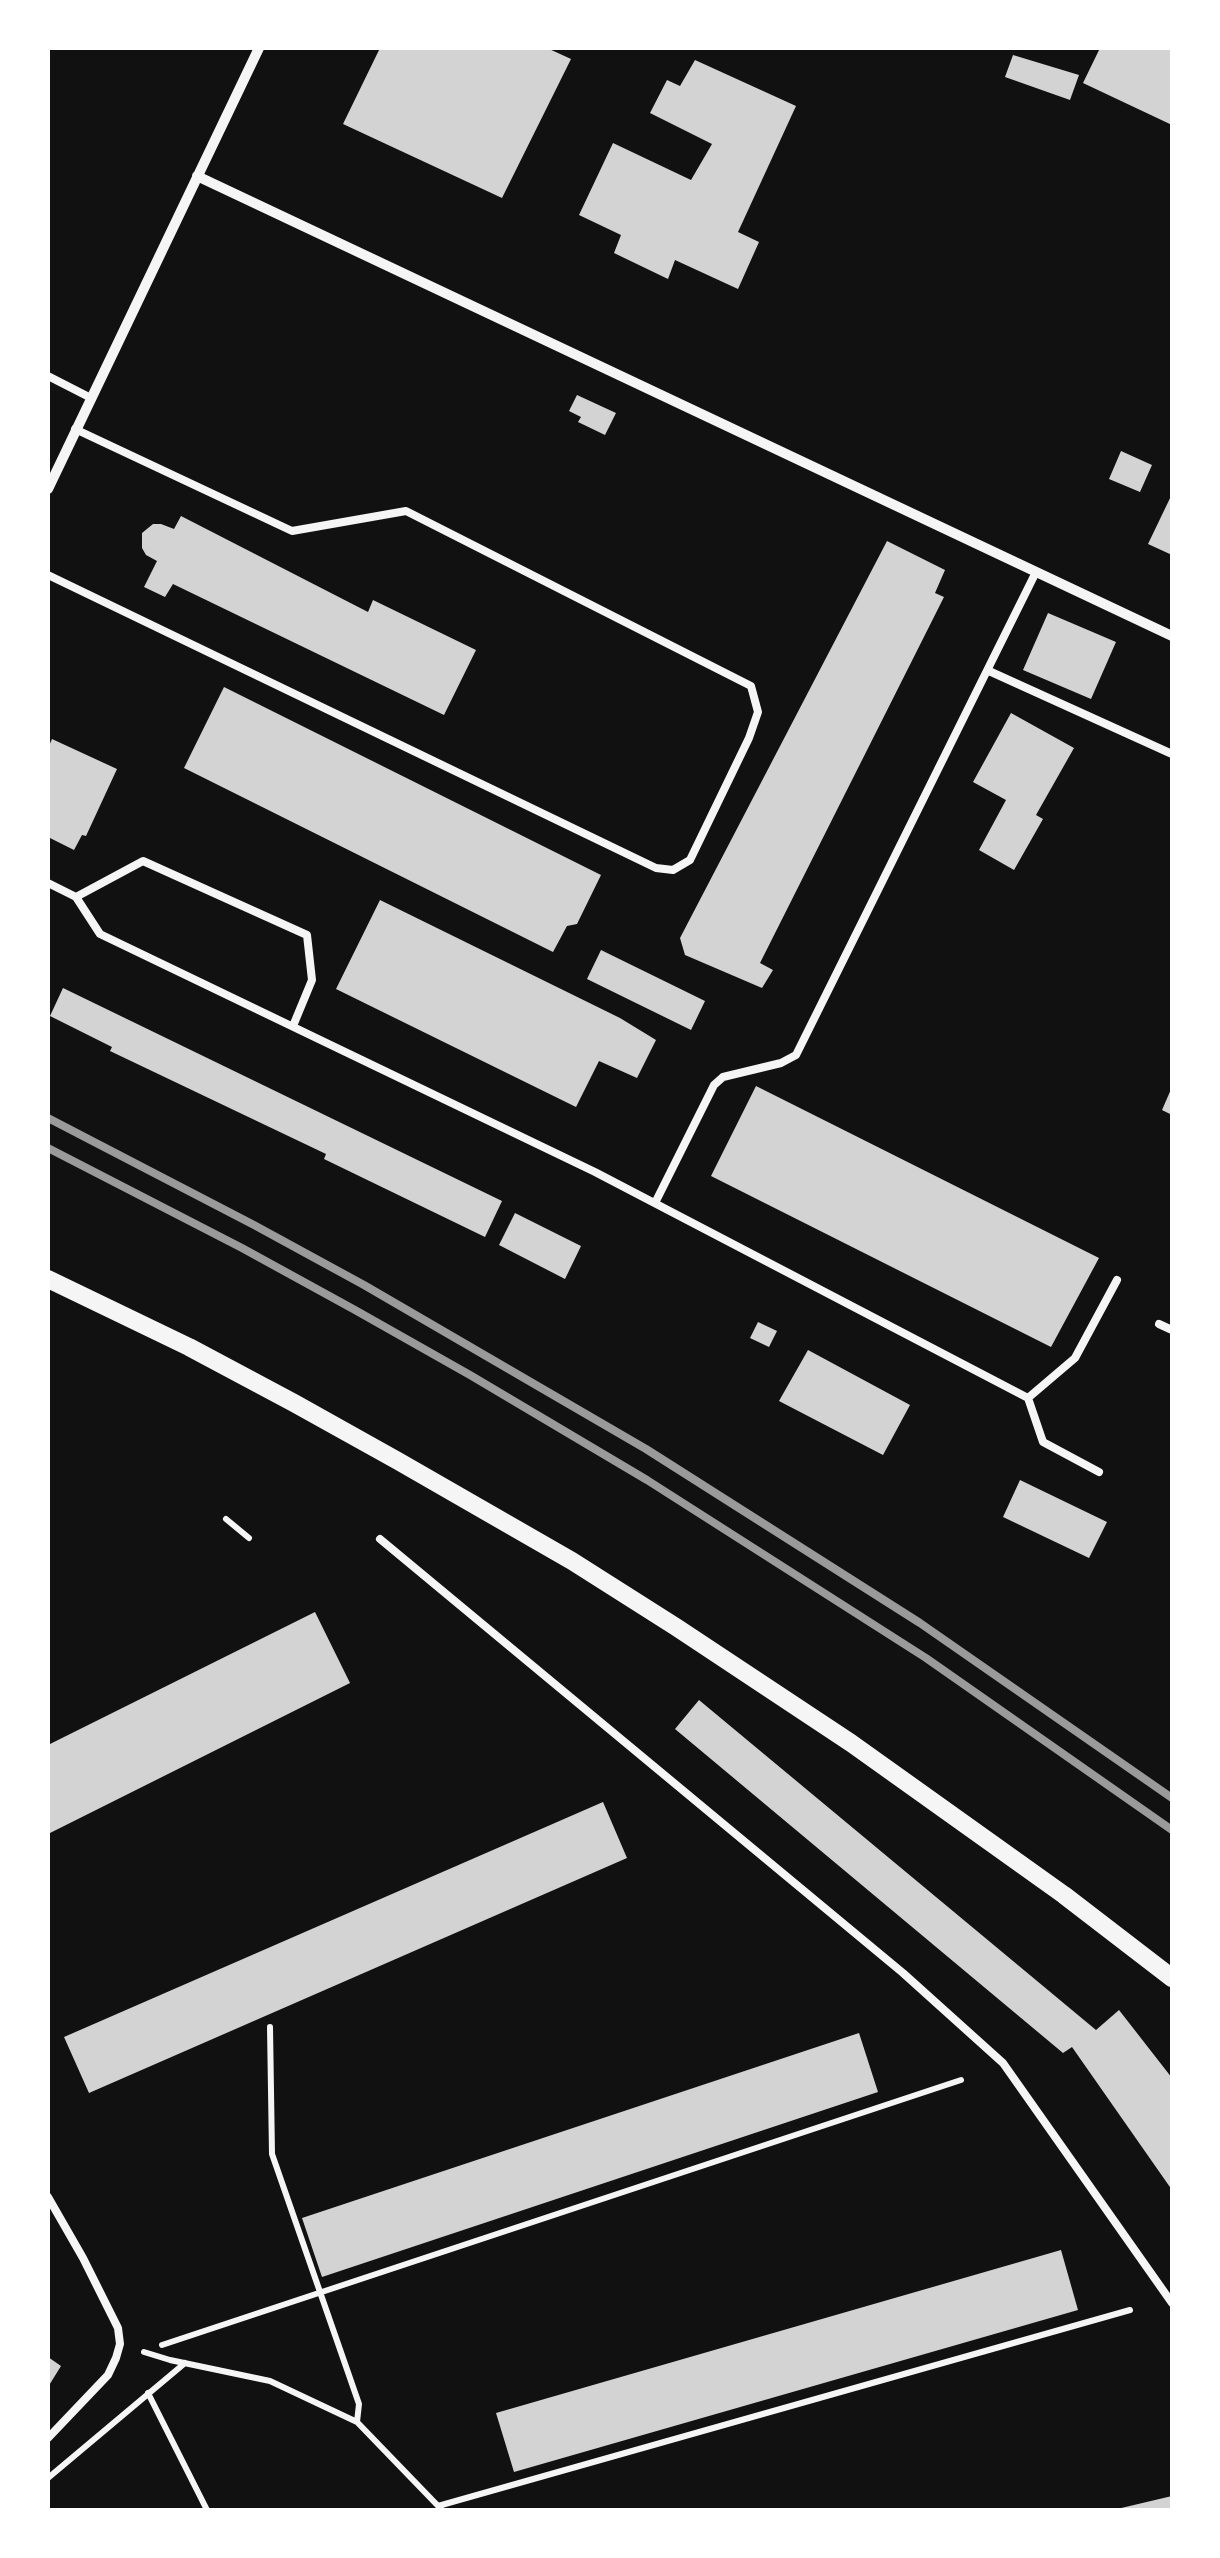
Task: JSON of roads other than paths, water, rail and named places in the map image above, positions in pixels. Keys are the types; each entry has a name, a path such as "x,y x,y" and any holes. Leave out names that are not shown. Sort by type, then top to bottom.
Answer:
{"street":[{"path":"48,489 259,48"},
{"path":"196,176 1172,636"},
{"path":"48,1279 189,1348 346,1432 616,1589 923,1793 1172,1978"}],"lane":[{"path":"48,376 91,398"},
{"path":"48,575 656,868 673,870 690,860 758,712 752,686 406,511 292,531 76,429"},
{"path":"654,1203 714,1085 723,1077 781,1063 796,1055 1036,572"},
{"path":"989,671 1172,754"},
{"path":"76,898 143,860 307,934 312,980 293,1026"},
{"path":"48,883 76,898 100,934 578,1164 1028,1398 1043,1442 1099,1472"},
{"path":"1028,1398 1075,1358 1117,1280"},
{"path":"1159,1324 1172,1330"},
{"path":"380,1539 903,1974 1003,2062 1172,2303"},
{"path":"48,2197 118,2328 120,2344 108,2374 48,2438"}],"railway":[{"path":"48,1118 364,1285 646,1449 920,1623 1172,1798"},
{"path":"48,1148 355,1310 647,1480 926,1658 1172,1830"}]}
